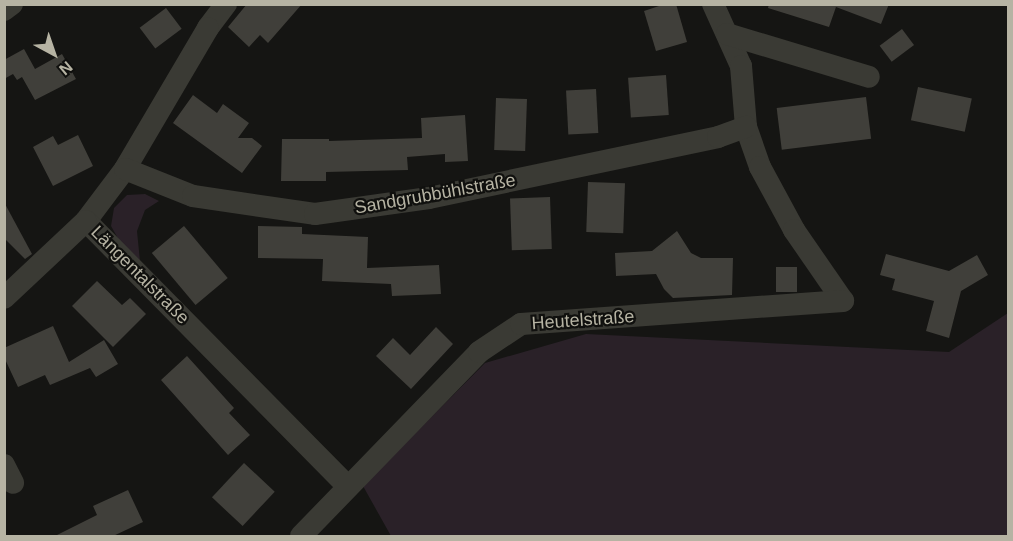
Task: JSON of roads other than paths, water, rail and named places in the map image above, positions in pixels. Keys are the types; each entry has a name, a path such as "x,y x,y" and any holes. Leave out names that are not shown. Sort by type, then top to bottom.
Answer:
{"street":[{"path":"4,10 12,4"},
{"name":"Längentalstraße","path":"226,4 208,28 125,169 86,220 348,487"},
{"path":"713,4 741,66 746,127"},
{"path":"727,34 869,77"},
{"name":"Sandgrubbühlstraße","path":"125,169 193,196 315,213 429,198 718,137 746,127"},
{"name":"Heutelstraße","path":"301,537 478,352 521,324 843,301 794,230 760,167 746,127"},
{"path":"4,298 86,220"}]}
